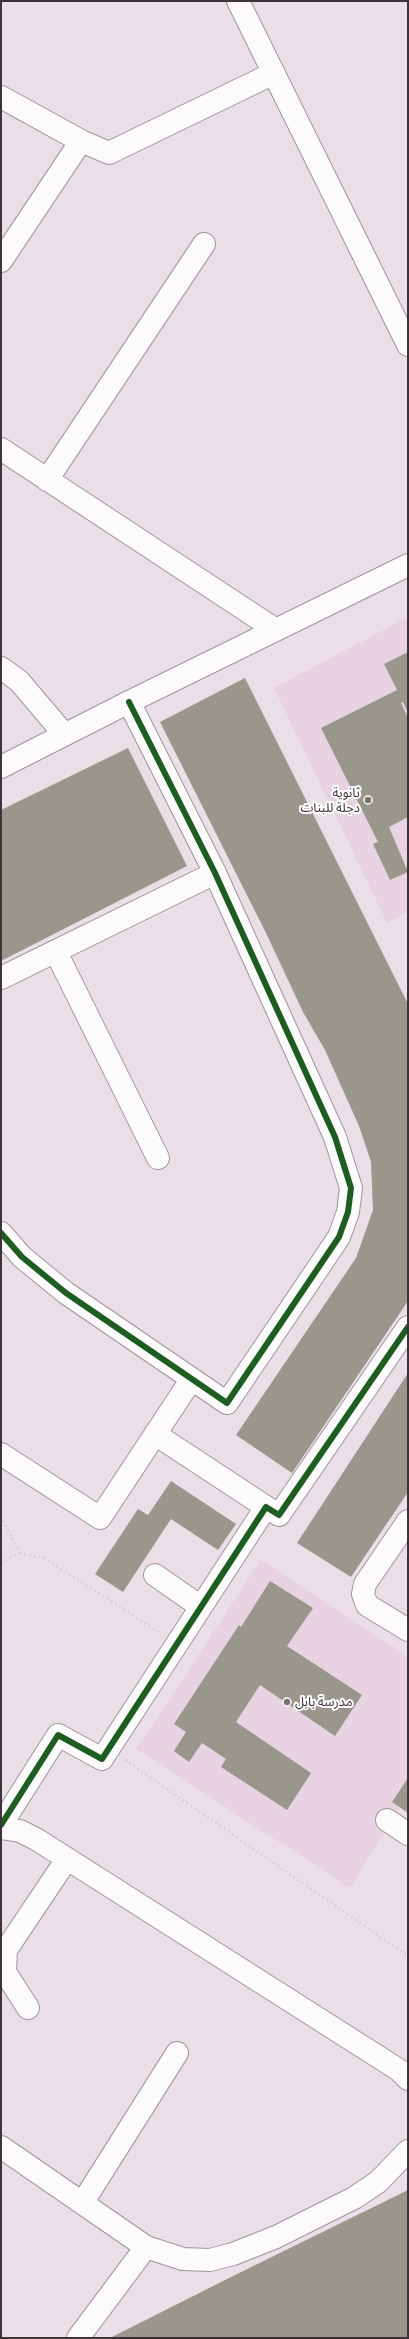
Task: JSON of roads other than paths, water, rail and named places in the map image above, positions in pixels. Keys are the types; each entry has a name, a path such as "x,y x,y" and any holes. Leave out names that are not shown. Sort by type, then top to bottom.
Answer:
{"street":[{"path":"238,1 408,345"},
{"path":"1,97 81,141 109,153 274,73"},
{"path":"1,261 81,141"},
{"path":"47,480 204,244"},
{"path":"1,449 276,630"},
{"path":"1,767 64,734 408,565"},
{"path":"1,668 19,681 64,734"},
{"path":"1,1233 22,1257 66,1293 191,1380 227,1403 339,1237 348,1212 351,1188 335,1137 215,873 129,702"},
{"path":"1,978 215,873"},
{"path":"56,952 158,1158"},
{"path":"155,1434 279,1515 408,1326"},
{"path":"1,1454 100,1518 191,1380"},
{"path":"266,1506 102,1759 58,1735 1,1827 20,1831 67,1859 399,2070 408,2079"},
{"path":"408,1521 365,1584 363,1594 367,1605 408,1630"},
{"path":"155,1575 200,1606"},
{"path":"388,1820 408,1834"},
{"path":"28,2008 5,1972 6,1950 67,1859"},
{"path":"83,2202 177,2053"},
{"path":"1,2147 83,2202 146,2247 183,2259 210,2260 233,2254 276,2237 354,2198 378,2182 408,2152"},
{"path":"78,2338 146,2247"}],"place":[{"name":"ثانوية دجلة للبنات","path":"368,800"},
{"name":"مدرسة بابل","path":"287,1702"}]}
